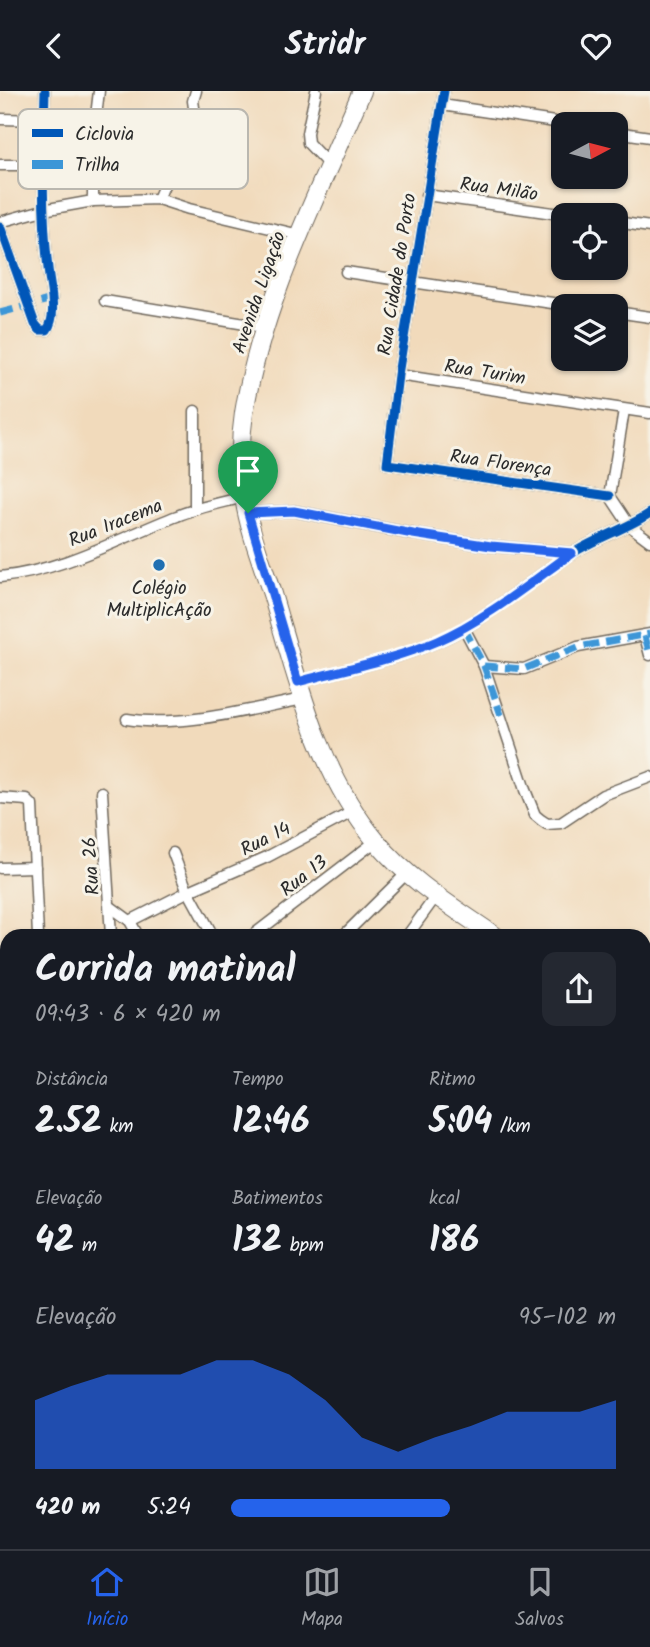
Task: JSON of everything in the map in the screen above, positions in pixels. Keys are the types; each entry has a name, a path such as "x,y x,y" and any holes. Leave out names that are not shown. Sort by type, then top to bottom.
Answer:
{"main road":[{"name":"Avenida Ligação","path":"362,91 264,327 243,415 242,463 246,505 298,682 333,773 354,811 376,841 407,873 485,929"}],"street":[{"path":"44,109 45,91"},
{"path":"97,109 99,91"},
{"path":"194,109 196,91"},
{"path":"316,91 307,133 308,143 330,166"},
{"name":"Rua Cidade do Porto","path":"387,464 398,375 444,91"},
{"path":"442,105 551,121"},
{"path":"0,119 18,119"},
{"path":"628,134 650,137"},
{"path":"0,165 18,165"},
{"path":"43,189 43,210 52,299 52,323 43,331 35,324 0,224 43,210 93,201 158,198 189,209 300,235"},
{"path":"93,189 93,201"},
{"path":"158,198 162,189"},
{"name":"Rua Milão","path":"426,195 551,213"},
{"path":"628,224 650,227"},
{"path":"346,272 551,303"},
{"path":"105,301 264,327"},
{"path":"628,314 650,317"},
{"name":"Rua Turim","path":"398,375 650,413"},
{"path":"624,409 610,496 630,526 650,541"},
{"path":"195,411 195,509"},
{"name":"Rua Florença","path":"387,464 610,496"},
{"name":"Rua Iracema","path":"0,577 46,568 195,509 246,505 491,546 572,553"},
{"path":"298,682 412,651 464,628 572,553 630,526 650,513"},
{"path":"464,628 484,666 535,815 547,824 561,823 603,795 650,777 650,784"},
{"path":"484,666 524,669 578,647 648,635 650,655"},
{"path":"127,719 163,722 245,711 304,699"},
{"name":"Rua 26","path":"102,792 111,929"},
{"path":"0,798 27,800 32,806 37,929"},
{"name":"Rua 14","path":"130,921 189,891 267,857 354,811"},
{"name":"Rua 13","path":"261,929 376,841"},
{"path":"173,853 209,929"},
{"path":"0,868 35,867"},
{"path":"350,929 407,873"},
{"path":"412,929 436,896"},
{"path":"111,907 130,921 134,929"}],"marked path":[{"path":"0,313 52,299"},
{"path":"464,628 484,666 501,715"},
{"path":"484,666 524,669 578,647 650,634"},
{"path":"645,636 650,655"}],"cycle path":[{"path":"44,109 45,91"},
{"path":"444,91 398,375 387,464 610,496"},
{"path":"0,226 35,324 40,330 47,330 52,318 52,304 46,254 44,189"},
{"path":"298,682 383,660 446,638 465,628 580,549 650,513"}],"place":[{"name":"Colégio MultiplicAção","path":"159,565"}],"route":[{"path":"294,511 491,546 572,553 464,628 436,642 298,682 248,513 294,511"}]}
